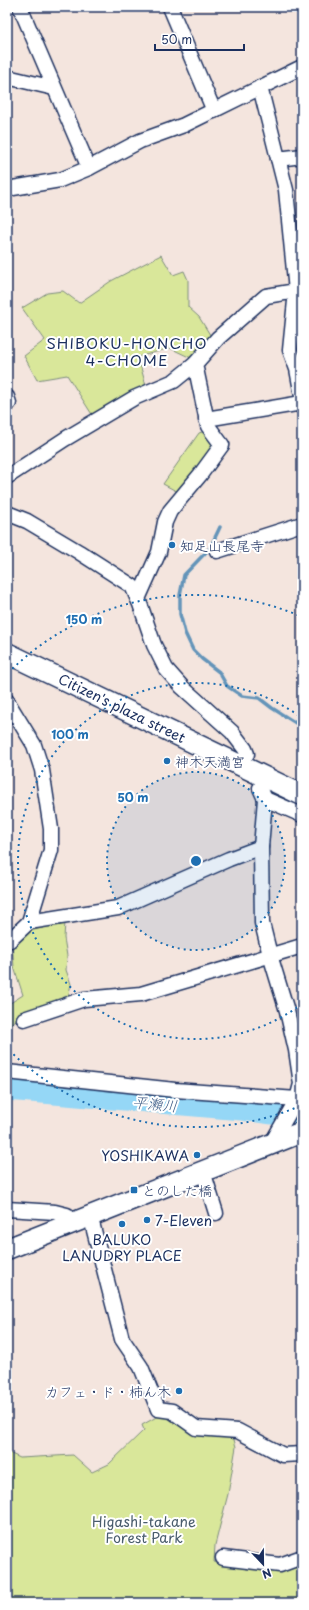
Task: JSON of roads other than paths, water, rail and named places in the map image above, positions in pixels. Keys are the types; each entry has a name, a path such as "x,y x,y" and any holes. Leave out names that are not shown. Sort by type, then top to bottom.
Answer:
{"street":[{"path":"20,7 89,168"},
{"path":"170,7 214,111"},
{"path":"7,189 60,180 89,168 140,140 184,125 214,111 302,67"},
{"path":"7,77 54,88"},
{"path":"260,87 286,190 297,313 290,350 297,369 302,396 302,407"},
{"path":"278,159 302,156"},
{"path":"7,477 65,439 134,398 174,381 195,364 218,338 266,296 296,291"},
{"path":"138,599 159,552 164,522 170,510 200,476 222,445 208,426 195,364"},
{"path":"7,397 10,403 7,404"},
{"path":"206,418 302,403"},
{"path":"7,513 27,521 52,538 79,552 132,586 154,645 166,670 182,687 232,732 247,754"},
{"path":"217,551 302,524"},
{"name":"Citizen's plaza street","path":"7,653 302,795"},
{"path":"7,700 34,745 42,770 51,829 51,850 29,922 10,940 7,941"},
{"path":"270,1144 297,1099 301,1084 296,1050 281,987 270,955 262,923 262,794 302,815"},
{"path":"29,922 118,908 229,859 261,847"},
{"path":"24,1019 84,999 141,994 302,946"},
{"path":"7,1072 175,1090 297,1099"},
{"path":"7,1249 302,1132"},
{"path":"203,1171 216,1213"},
{"path":"7,1209 55,1212 67,1215 70,1223"},
{"path":"90,1215 122,1339 141,1367 158,1409 172,1412 196,1428 238,1430 283,1455 302,1454"},
{"path":"223,1558 280,1565 302,1557"}],"waterway":[{"path":"220,527 210,548 184,575 180,595 180,614 185,633 193,650 219,672 227,686 242,696 259,698 302,727"},
{"name":"平瀬川","path":"7,1090 242,1110 302,1118"}],"place":[{"name":"知足山長尾寺","path":"172,545"},
{"name":"神木天満宮","path":"167,761"},
{"name":"YOSHIKAWA","path":"197,1155"},
{"name":"とのした橋","path":"134,1190"},
{"name":"7-Eleven","path":"147,1220"},
{"name":"BALUKO LANUDRY PLACE","path":"122,1224"},
{"name":"カフェ・ド・柿ん木","path":"179,1391"}],"district":[{"name":"SHIBOKU-HONCHO 4-CHOME","path":"127,350"}],"park label":[{"name":"Higashi-takane Forest Park","path":"144,1530"}]}
